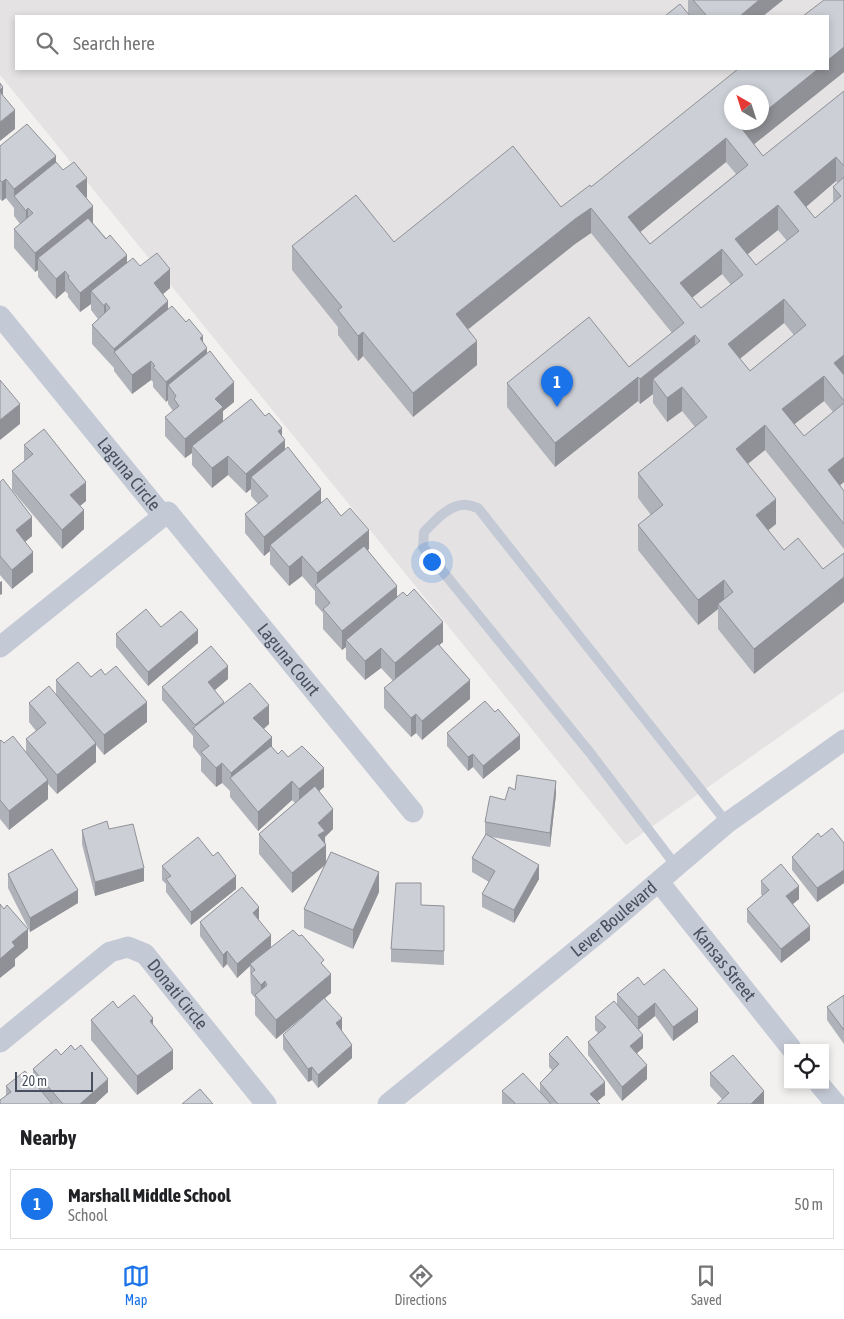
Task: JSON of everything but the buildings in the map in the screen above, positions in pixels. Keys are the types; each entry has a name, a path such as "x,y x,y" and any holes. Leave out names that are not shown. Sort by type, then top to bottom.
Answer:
{"street":[{"name":"Laguna Circle","path":"0,316 163,516 0,647"},
{"name":"Laguna Court","path":"163,516 168,512 413,812"},
{"name":"Lever Boulevard","path":"388,1104 604,928 727,823 844,740"},
{"name":"Kansas Street","path":"658,882 788,1044"},
{"name":"Donati Circle","path":"0,1042 110,952 128,947 145,954 266,1104"},
{"path":"823,1089 836,1104"}],"lane":[{"path":"676,866 591,754 423,547 424,532 432,523 450,509 464,504 478,508 727,823"}],"shaded area":[{"path":"0,0 844,0 844,691 626,845 0,75"}],"place":[{"name":"Marshall Middle School","path":"557,407"}]}
